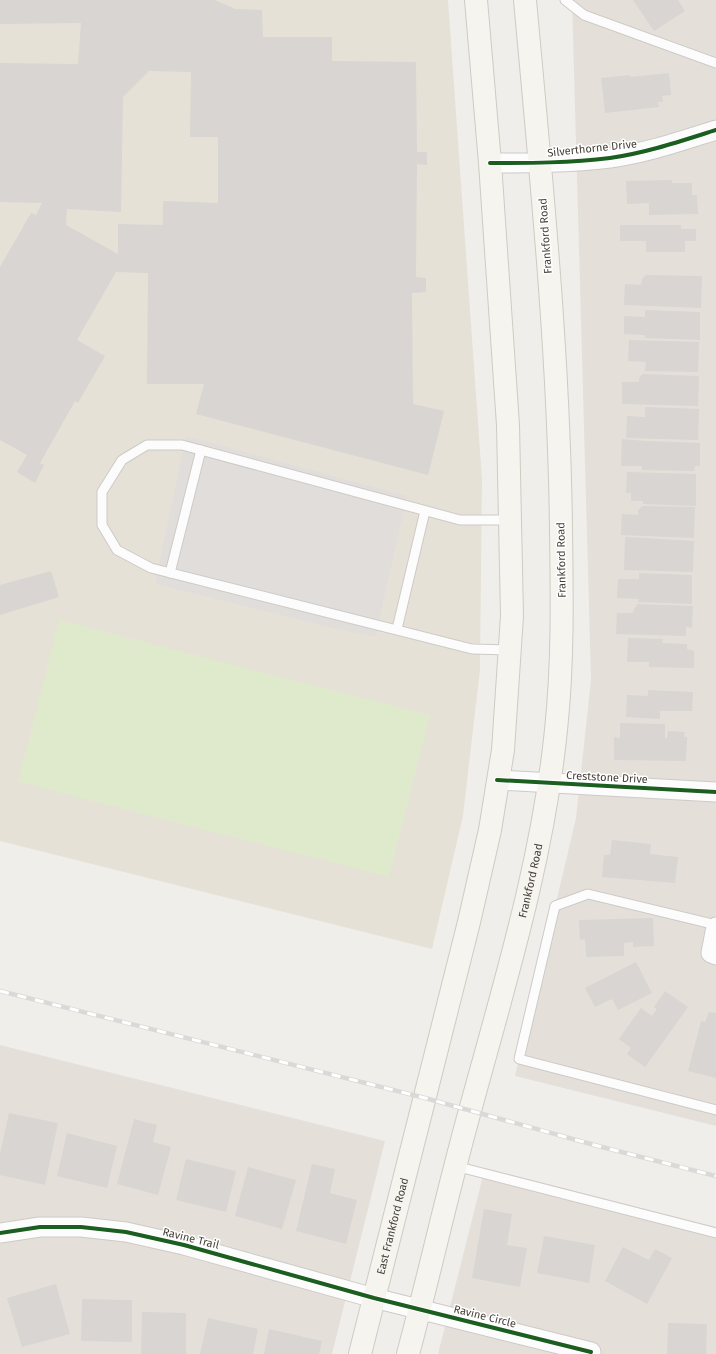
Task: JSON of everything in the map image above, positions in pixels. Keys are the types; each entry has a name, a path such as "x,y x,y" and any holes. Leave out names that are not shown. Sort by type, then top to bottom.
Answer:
{"main road":[{"path":"476,0 490,163 508,425 512,616 503,750 497,780"},
{"name":"Frankford Road","path":"455,1166 518,938 540,841 556,731 560,672 562,608 560,452 540,163 525,0"},
{"name":"East Frankford Road","path":"360,1354 469,922 490,830 497,780"},
{"path":"408,1354 455,1166"}],"street":[{"name":"Silverthorne Drive","path":"490,163 540,163 610,158 643,152 716,130"},
{"name":"Creststone Drive","path":"497,780 716,792"},
{"path":"713,954 716,926"},
{"name":"Ravine Trail","path":"0,1233 40,1227 81,1227 126,1232 184,1245 374,1298"},
{"name":"Ravine Circle","path":"374,1298 591,1352"}],"lane":[{"path":"565,0 584,15 716,63"},
{"path":"510,520 460,520 182,445 147,445 122,460 102,492 102,525 117,550 151,568 472,648 510,650"},
{"path":"170,573 202,450"},
{"path":"397,630 425,510"},
{"path":"716,926 588,894 555,906 519,1059 716,1110"},
{"path":"455,1166 716,1233"}],"shaded area":[{"path":"0,0 448,0 482,479 480,670 463,816 432,949 0,841"},
{"path":"572,0 716,0 716,1126 515,1076 576,818 591,680"},
{"path":"186,436 407,496 375,637 320,625 155,584"},
{"path":"0,1045 385,1141 332,1354 0,1354"},
{"path":"485,1168 716,1227 716,1354 438,1354"}],"green space":[{"path":"59,620 430,715 389,877 18,782"}],"building":[{"path":"0,0 215,0 235,9 262,10 263,37 332,37 332,61 416,62 417,152 427,152 427,165 417,164 416,277 426,278 426,292 412,293 413,404 444,411 428,475 196,414 204,384 147,384 148,273 116,272 77,340 105,356 78,403 75,401 40,463 44,465 35,483 17,472 27,455 0,440 0,267 31,213 36,215 42,203 0,202 0,63 78,64 81,23 0,24","holes":["149,71 191,72 190,137 218,137 218,203 163,201 163,225 118,224 118,254 66,225 67,209 121,212 123,97"]},
{"path":"633,0 678,0 685,11 654,31"},
{"path":"669,73 671,95 662,96 663,102 658,102 659,107 605,113 601,78"},
{"path":"672,180 672,183 692,183 692,195 697,195 698,214 649,215 649,203 627,204 626,181"},
{"path":"620,225 681,225 681,229 696,229 696,241 685,241 685,252 646,252 646,241 620,241"},
{"path":"646,275 702,276 701,308 624,305 625,284 641,285 642,279"},
{"path":"645,310 700,312 700,340 645,338 645,335 624,334 624,316 645,317"},
{"path":"629,340 699,342 698,372 645,371 646,362 628,361"},
{"path":"643,374 699,376 698,406 622,404 622,382 639,382 639,378"},
{"path":"645,407 699,409 698,440 626,438 627,416 645,417"},
{"path":"622,439 700,443 700,466 695,466 694,471 642,470 642,466 621,466"},
{"path":"627,472 696,474 696,506 643,504 643,501 631,501 631,493 626,493"},
{"path":"643,506 695,507 694,538 621,535 622,514 638,515 638,510"},
{"path":"625,537 694,541 693,572 624,570"},
{"path":"51,571 59,597 0,615 0,585"},
{"path":"639,573 692,575 692,604 638,602 639,599 617,598 618,579 639,579"},
{"path":"638,604 693,606 692,628 686,627 686,636 616,634 617,613 633,613"},
{"path":"628,638 663,639 662,643 687,644 687,649 694,651 694,668 649,667 649,662 627,662"},
{"path":"648,690 693,692 692,711 660,711 660,719 626,717 627,695 648,696"},
{"path":"620,723 665,724 665,738 667,738 668,731 685,732 684,737 687,737 686,761 614,760 614,737 620,738"},
{"path":"612,840 651,844 650,854 678,857 675,883 602,877 604,855 610,855"},
{"path":"653,918 654,946 633,947 633,942 624,943 624,956 586,957 585,939 580,940 579,920"},
{"path":"636,962 652,993 618,1010 612,999 595,1007 585,988"},
{"path":"665,991 688,1007 645,1067 627,1054 631,1048 619,1039 641,1008 652,1016 657,1009 654,1007"},
{"path":"709,1012 716,1013 716,1078 688,1071 701,1021 705,1022"},
{"path":"9,1113 58,1123 45,1185 0,1175 0,1154"},
{"path":"134,1119 157,1125 153,1142 171,1147 158,1195 117,1184"},
{"path":"67,1133 117,1146 107,1188 57,1176"},
{"path":"186,1159 236,1171 226,1212 176,1200"},
{"path":"312,1164 335,1169 330,1193 357,1200 346,1244 296,1231"},
{"path":"248,1167 296,1180 282,1229 235,1216"},
{"path":"484,1209 512,1214 507,1245 527,1248 520,1287 472,1278"},
{"path":"544,1236 595,1245 589,1283 537,1273"},
{"path":"623,1247 649,1260 655,1249 672,1258 647,1304 605,1281"},
{"path":"56,1284 70,1334 22,1347 7,1298"},
{"path":"82,1299 132,1300 132,1342 81,1341"},
{"path":"142,1312 186,1313 186,1354 141,1354"},
{"path":"208,1318 258,1329 253,1354 200,1354"},
{"path":"668,1323 707,1324 706,1354 667,1354"},
{"path":"269,1329 322,1341 319,1354 264,1354"}],"railway":[{"path":"0,991 425,1098 598,1146 716,1176"}],"cycle path":[{"path":"490,163 565,162 610,158 650,150 716,130"},
{"path":"497,780 716,792"},
{"path":"0,1233 40,1227 81,1227 126,1232 184,1245 374,1298 591,1352"}]}
